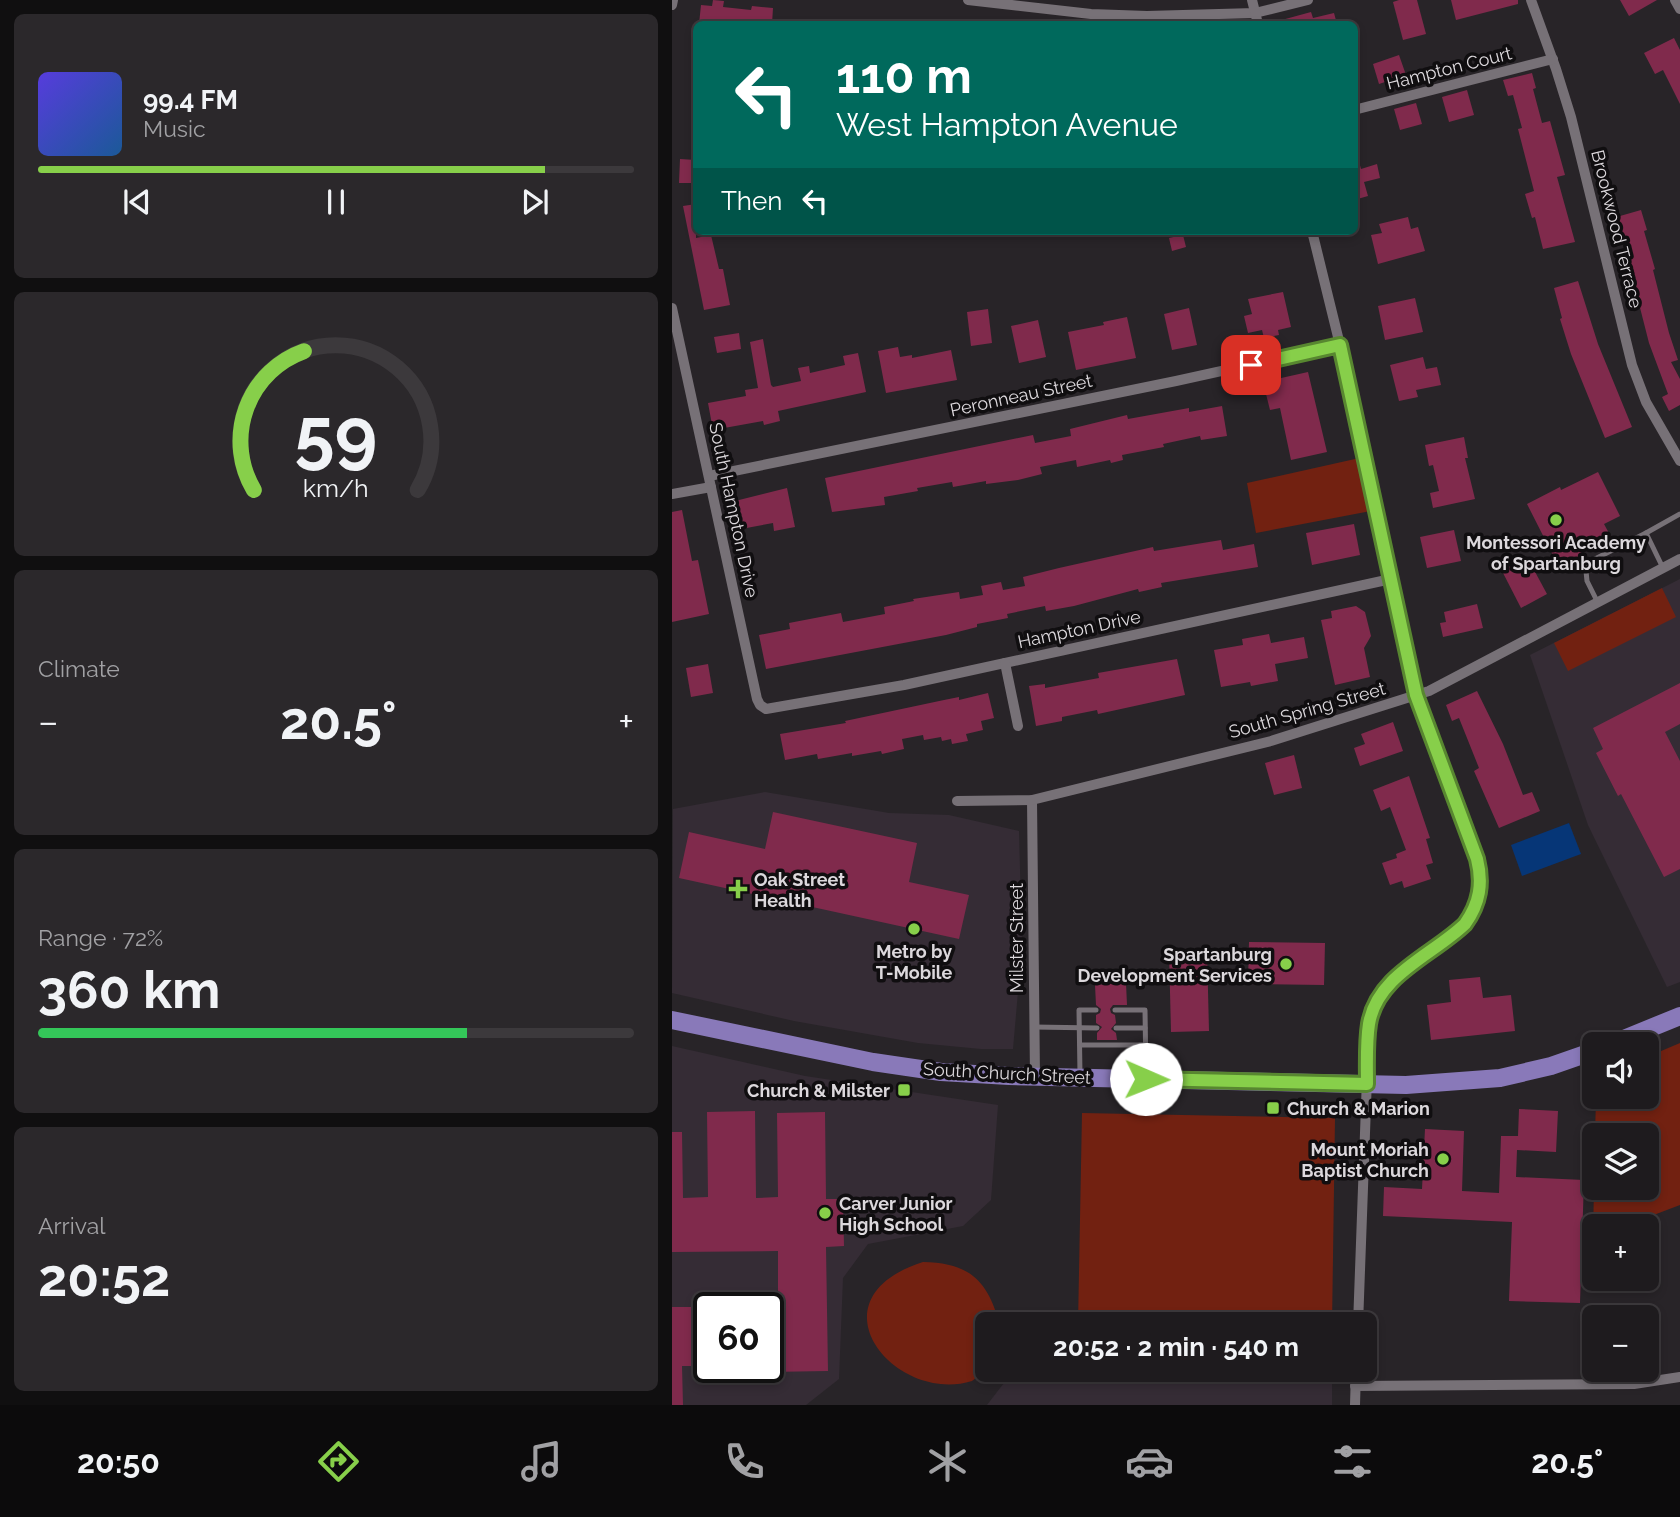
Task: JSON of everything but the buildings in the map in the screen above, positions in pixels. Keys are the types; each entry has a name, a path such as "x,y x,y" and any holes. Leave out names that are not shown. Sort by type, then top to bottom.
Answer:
{"main road":[{"path":"1641,1032 1680,1016"},
{"name":"South Church Street","path":"672,1020 896,1066 975,1075 1419,1084 1500,1078 1551,1066 1582,1055"}],"street":[{"path":"968,0 1119,16 1255,13 1308,0"},
{"path":"1252,0 1257,21"},
{"name":"Brookwood Terrace","path":"1531,0 1553,59 1573,127 1632,365 1646,402 1680,461"},
{"path":"1675,0 1680,9"},
{"name":"Hampton Court","path":"1358,109 1553,59"},
{"path":"1313,235 1340,345 1416,695 1477,859 1481,886 1473,913 1465,924 1382,991 1369,1023 1358,1312"},
{"name":"South Hampton Drive","path":"673,314 674,331 757,699 760,705 773,710"},
{"name":"Peronneau Street","path":"672,494 710,482 1340,345"},
{"name":"South Spring Street","path":"957,801 1032,800 1271,741 1429,691 1680,559"},
{"name":"Hampton Drive","path":"773,710 1005,663 1391,579"},
{"path":"1005,663 1018,726"},
{"name":"Milster Street","path":"1032,800 1035,1077"},
{"path":"1356,1386 1634,1384 1680,1377"},
{"path":"1355,1405 1356,1382"}],"lane":[{"path":"1598,602 1587,581 1586,571 1591,561 1680,514"},
{"path":"1646,533 1663,568"},
{"path":"1080,1077 1079,1010 1096,1010"},
{"path":"1115,1010 1145,1010 1146,1079"},
{"path":"1034,1027 1097,1028"},
{"path":"1116,1028 1145,1028"},
{"path":"1080,1045 1146,1045"}],"shaded area":[{"path":"1364,457 1376,510 1256,533 1247,483"},
{"path":"1680,579 1680,982 1667,987 1588,825 1530,655"},
{"path":"1662,588 1676,617 1568,671 1554,643"},
{"path":"765,792 889,813 949,815 1019,831 1022,946 1013,1049 918,1043 794,1021 672,993 673,809"},
{"path":"1680,1043 1680,1205 1656,1214 1593,1214 1594,1200 1659,1200 1659,1123 1595,1123 1596,1109 1659,1109 1659,1052"},
{"name":"Carver Junior High School","path":"672,1046 805,1076 998,1105 991,1200 963,1226 868,1244 843,1278 839,1379 806,1405 672,1405"},
{"path":"1082,1113 1335,1118 1332,1312 1078,1312"},
{"path":"923,1262 964,1270 982,1284 996,1312 975,1312 975,1378 943,1384 916,1378 892,1364 875,1344 867,1322 871,1300 889,1279"},
{"path":"1005,1382 1332,1382 1332,1405 987,1405"}],"water":[{"path":"1569,823 1581,854 1522,876 1511,845"}],"place":[{"name":"Montessori Academy of Spartanburg","path":"1556,520"},
{"name":"Oak Street Health","path":"738,889"},
{"name":"Metro by T-Mobile","path":"914,929"},
{"name":"Spartanburg Development Services","path":"1286,964"},
{"name":"Church & Milster","path":"904,1090"},
{"name":"Church & Marion","path":"1273,1108"},
{"name":"Mount Moriah Baptist Church","path":"1443,1159"},
{"name":"Carver Junior High School","path":"825,1213"}],"route":[{"path":"1146,1079 1367,1084 1369,1023 1382,991 1465,924 1473,913 1481,886 1477,859 1416,695 1340,345 1251,365"}]}
